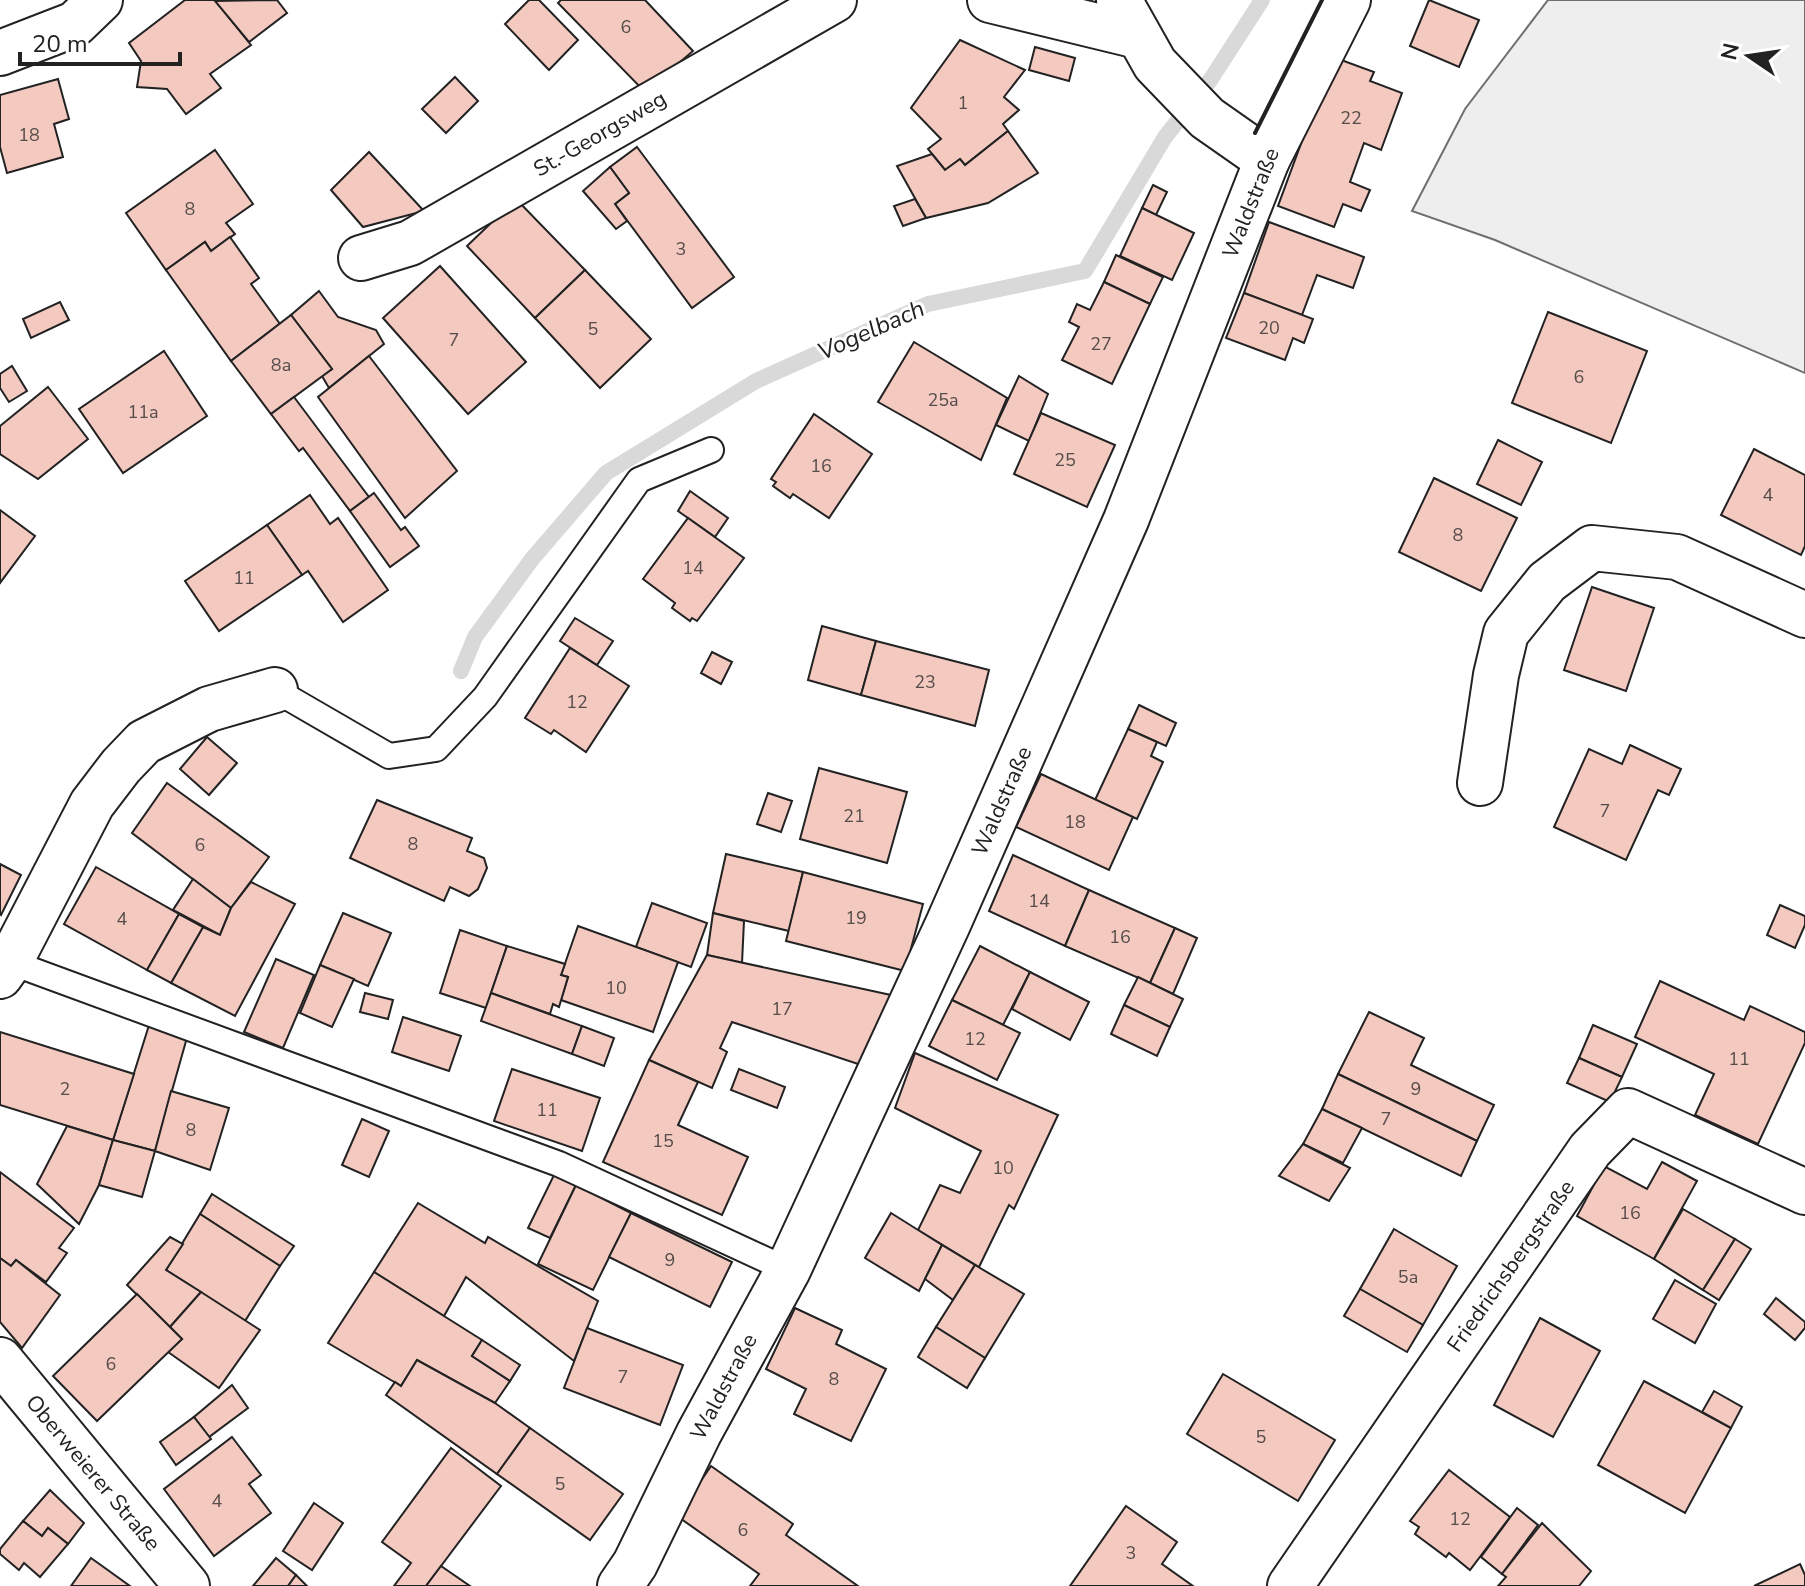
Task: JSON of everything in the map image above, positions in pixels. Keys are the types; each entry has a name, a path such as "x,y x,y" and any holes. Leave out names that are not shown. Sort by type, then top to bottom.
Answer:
{"street":[{"path":"0,53 75,24 100,0"},
{"name":"St.-Georgsweg","path":"361,258 410,243 834,0"},
{"path":"990,0 1137,33 1207,118 1267,160"},
{"name":"Waldstraße","path":"620,1586 635,1564 699,1433 788,1270 948,924 1126,520 1267,160 1348,0"},
{"path":"1480,783 1496,675 1506,633 1547,582 1592,548 1677,557 1805,615"},
{"path":"5,969 92,804 144,742 209,709 275,690"},
{"name":"Friedrichsbergstraße","path":"1290,1586 1590,1150 1628,1111 1805,1192"},
{"name":"Oberweierer Straße","path":"0,1360 187,1586"}],"lane":[{"path":"275,690 389,756 436,749 485,697 639,480 711,450"},
{"path":"5,969 559,1164 788,1270"}],"shaded area":[{"path":"1548,0 1805,0 1805,373 1495,240 1412,211 1465,109"}],"building":[{"path":"185,0 215,0 251,45 210,74 221,88 186,114 167,89 137,87 141,61 129,43"},
{"path":"277,0 287,13 249,42 215,1"},
{"path":"529,0 539,0 578,40 549,70 505,24"},
{"path":"561,0 645,0 693,51 645,92 558,3"},
{"path":"1429,0 1479,20 1459,67 1410,46"},
{"path":"960,40 1025,70 1004,97 1019,110 1003,124 1008,131 965,165 960,159 945,170 928,149 941,139 911,108"},
{"path":"1035,47 1075,58 1069,81 1029,70"},
{"path":"1333,57 1374,72 1370,81 1402,93 1381,150 1364,143 1350,182 1370,190 1361,211 1343,204 1334,227 1278,206"},
{"path":"455,77 478,101 446,133 422,109"},
{"path":"58,79 69,119 54,124 63,157 7,173 0,147 0,95"},
{"path":"1008,131 1038,173 988,203 926,218 897,166 932,154 945,170 960,159 965,165"},
{"path":"637,147 734,277 692,308 615,204 629,193 610,167"},
{"path":"215,150 253,204 226,223 235,234 211,251 205,242 166,270 126,213"},
{"path":"369,152 424,211 363,227 331,190"},
{"path":"610,167 629,193 615,204 627,221 616,229 583,191"},
{"path":"1153,185 1167,192 1156,215 1142,208"},
{"path":"516,199 585,270 535,318 467,246"},
{"path":"915,199 926,218 903,226 894,206"},
{"path":"1142,208 1194,233 1172,280 1120,256"},
{"path":"1269,222 1364,257 1353,288 1317,275 1302,315 1244,293"},
{"path":"230,237 259,278 251,284 280,324 231,361 166,270 205,242 211,251"},
{"path":"1116,255 1163,277 1150,304 1104,282"},
{"path":"440,266 526,362 468,414 383,318"},
{"path":"585,270 651,339 600,388 535,318"},
{"path":"1104,282 1150,304 1112,384 1062,360 1079,327 1069,322 1077,304 1090,310"},
{"path":"319,291 338,317 376,330 384,344 329,388 322,376 332,369 291,315"},
{"path":"1244,293 1313,319 1304,343 1293,338 1285,360 1226,338"},
{"path":"60,302 69,320 31,338 23,319"},
{"path":"1548,312 1647,351 1611,443 1512,403"},
{"path":"291,315 332,369 271,414 231,361"},
{"path":"914,342 1007,398 981,460 878,402"},
{"path":"164,351 207,416 123,473 79,409"},
{"path":"369,356 457,471 405,518 318,397"},
{"path":"12,366 27,391 9,402 0,388 0,374"},
{"path":"1019,376 1048,394 1029,441 996,425"},
{"path":"48,387 88,439 38,479 0,454 0,426"},
{"path":"294,397 369,497 350,511 303,448 299,451 271,414"},
{"path":"1041,413 1115,445 1087,507 1014,474"},
{"path":"814,414 872,454 829,518 793,494 790,498 773,486 776,482 771,479"},
{"path":"1498,440 1542,462 1521,505 1477,484"},
{"path":"1754,449 1805,475 1805,546 1801,555 1721,515"},
{"path":"1434,478 1517,518 1481,591 1399,552"},
{"path":"690,491 728,518 715,537 678,511"},
{"path":"374,493 401,530 405,527 419,546 390,567 350,511"},
{"path":"310,495 330,524 338,518 388,590 343,622 308,571 302,575 267,525"},
{"path":"0,510 35,536 0,583"},
{"path":"688,518 744,558 697,621 692,618 690,621 672,608 675,603 643,579"},
{"path":"267,525 302,575 219,631 185,581"},
{"path":"1592,587 1654,608 1626,691 1564,670"},
{"path":"575,618 613,641 597,665 560,641"},
{"path":"822,626 876,641 861,695 808,680"},
{"path":"876,641 989,670 975,726 861,695"},
{"path":"570,648 629,686 586,752 554,730 551,734 525,718"},
{"path":"712,652 732,662 721,684 701,673"},
{"path":"1139,705 1176,723 1166,746 1128,729"},
{"path":"1128,729 1157,742 1151,756 1163,762 1137,819 1095,800"},
{"path":"207,737 237,763 209,795 180,769"},
{"path":"1630,745 1681,769 1669,795 1658,790 1626,860 1554,827 1589,749 1622,764"},
{"path":"819,768 907,792 887,863 800,839"},
{"path":"1041,774 1133,817 1109,870 1016,827"},
{"path":"167,783 269,857 231,908 132,833"},
{"path":"768,793 792,801 781,832 757,824"},
{"path":"377,800 472,838 467,851 484,858 487,868 478,889 469,896 450,887 444,901 350,858"},
{"path":"726,854 803,872 789,931 713,913"},
{"path":"1013,855 1089,890 1065,946 989,911"},
{"path":"0,864 21,875 1,915 0,914"},
{"path":"96,867 179,914 147,970 64,924"},
{"path":"803,872 923,904 905,971 786,941"},
{"path":"193,879 231,908 220,935 173,910"},
{"path":"251,882 295,904 235,1016 171,983 203,927 220,935 231,908"},
{"path":"1089,890 1175,928 1150,983 1065,946"},
{"path":"652,903 707,923 691,967 636,947"},
{"path":"1780,905 1805,916 1805,925 1795,948 1767,935"},
{"path":"343,913 391,933 368,986 320,965"},
{"path":"713,913 744,921 742,963 707,955"},
{"path":"179,914 203,927 171,983 147,970"},
{"path":"578,926 678,962 653,1032 561,1000 568,977 561,975"},
{"path":"1175,928 1197,938 1173,994 1150,983"},
{"path":"460,930 507,946 486,1008 440,993"},
{"path":"507,946 565,964 561,975 568,977 559,1007 553,1004 550,1014 491,993"},
{"path":"980,946 1030,972 1003,1025 952,1000"},
{"path":"707,955 891,995 864,1066 732,1022 720,1048 727,1052 712,1088 649,1060"},
{"path":"276,959 314,975 283,1048 244,1032"},
{"path":"320,965 354,979 332,1027 300,1013"},
{"path":"1030,972 1089,1002 1070,1040 1012,1009"},
{"path":"1138,977 1183,999 1170,1027 1124,1005"},
{"path":"1660,981 1744,1020 1750,1006 1805,1032 1805,1043 1758,1144 1695,1115 1714,1074 1635,1037"},
{"path":"365,993 393,1000 388,1019 360,1012"},
{"path":"491,993 582,1026 572,1054 481,1021"},
{"path":"952,1000 1020,1033 997,1080 929,1046"},
{"path":"1124,1005 1170,1027 1157,1056 1111,1034"},
{"path":"1369,1012 1424,1038 1411,1065 1494,1105 1477,1141 1338,1074"},
{"path":"403,1017 461,1036 449,1071 392,1052"},
{"path":"150,1022 188,1034 155,1151 113,1140"},
{"path":"1593,1025 1637,1044 1622,1077 1579,1058"},
{"path":"582,1026 614,1038 604,1066 572,1054"},
{"path":"0,1032 134,1074 113,1140 0,1105"},
{"path":"915,1053 1058,1115 1014,1209 1009,1205 979,1267 918,1230 940,1185 960,1193 981,1151 895,1108"},
{"path":"1579,1058 1622,1077 1610,1102 1567,1083"},
{"path":"649,1060 698,1082 678,1125 748,1157 722,1215 603,1162"},
{"path":"512,1069 600,1098 582,1151 494,1121"},
{"path":"739,1069 785,1087 777,1108 731,1090"},
{"path":"1338,1074 1477,1141 1461,1176 1322,1109"},
{"path":"171,1091 229,1108 210,1170 155,1151"},
{"path":"1322,1109 1362,1128 1343,1163 1303,1144"},
{"path":"362,1119 389,1131 369,1177 342,1165"},
{"path":"67,1126 113,1140 99,1185 79,1224 37,1184"},
{"path":"113,1140 155,1151 142,1197 99,1185"},
{"path":"1303,1144 1350,1168 1329,1201 1279,1176"},
{"path":"1662,1162 1697,1181 1654,1259 1577,1216 1604,1166 1647,1189"},
{"path":"0,1172 74,1228 59,1248 67,1253 46,1282 16,1260 11,1266 0,1258"},
{"path":"554,1175 576,1185 550,1238 528,1228"},
{"path":"576,1185 631,1213 593,1290 538,1264"},
{"path":"212,1194 294,1246 280,1266 200,1214"},
{"path":"418,1203 485,1243 488,1237 598,1301 574,1361 466,1277 444,1316 374,1272"},
{"path":"1683,1209 1735,1239 1703,1290 1654,1259"},
{"path":"631,1213 732,1262 710,1307 609,1257"},
{"path":"891,1213 942,1245 919,1291 865,1258"},
{"path":"200,1214 280,1266 245,1321 166,1270"},
{"path":"1394,1229 1457,1266 1423,1325 1360,1289"},
{"path":"170,1237 183,1244 166,1270 201,1292 170,1327 127,1285"},
{"path":"1735,1239 1751,1249 1719,1300 1703,1290"},
{"path":"942,1245 975,1265 953,1300 925,1279"},
{"path":"0,1258 11,1266 16,1260 60,1295 22,1348 0,1322"},
{"path":"975,1265 1024,1294 985,1358 936,1327"},
{"path":"374,1272 482,1340 472,1356 510,1381 495,1403 417,1360 401,1386 328,1343"},
{"path":"1675,1280 1716,1304 1695,1343 1653,1319"},
{"path":"1360,1289 1423,1325 1407,1352 1344,1316"},
{"path":"201,1292 260,1330 219,1388 168,1352 182,1339 170,1327"},
{"path":"137,1294 182,1339 97,1421 53,1376"},
{"path":"1776,1298 1805,1322 1805,1328 1795,1340 1764,1314"},
{"path":"795,1308 842,1330 836,1344 886,1369 851,1441 794,1414 806,1389 766,1369"},
{"path":"1540,1318 1600,1351 1553,1437 1494,1405"},
{"path":"936,1327 985,1358 967,1388 918,1357"},
{"path":"587,1328 683,1365 660,1425 564,1388"},
{"path":"482,1340 520,1365 510,1381 472,1356"},
{"path":"417,1360 495,1403 530,1428 497,1474 386,1395 395,1382 401,1386"},
{"path":"1223,1374 1335,1440 1298,1501 1187,1434"},
{"path":"1644,1381 1731,1428 1685,1513 1598,1465"},
{"path":"232,1385 248,1408 209,1437 194,1417"},
{"path":"1714,1391 1742,1407 1731,1428 1702,1412"},
{"path":"194,1417 211,1439 176,1465 160,1442"},
{"path":"530,1428 623,1494 590,1540 497,1474"},
{"path":"232,1437 261,1475 249,1484 271,1513 214,1556 164,1489"},
{"path":"451,1448 501,1486 426,1586 394,1586 411,1563 382,1542"},
{"path":"711,1466 793,1524 786,1535 858,1586 750,1586 759,1574 677,1516"},
{"path":"1449,1470 1510,1517 1470,1570 1449,1553 1446,1557 1415,1534 1419,1527 1410,1521"},
{"path":"50,1490 84,1523 68,1544 48,1528 42,1536 23,1521"},
{"path":"314,1503 343,1523 312,1570 283,1551"},
{"path":"1126,1506 1177,1542 1162,1564 1193,1586 1070,1586"},
{"path":"1517,1508 1538,1525 1502,1574 1481,1557"},
{"path":"23,1521 42,1536 48,1528 68,1544 40,1577 24,1563 19,1570 0,1554 0,1549"},
{"path":"1542,1523 1591,1571 1579,1586 1498,1586 1506,1577 1502,1574"},
{"path":"91,1558 130,1586 71,1586"},
{"path":"276,1558 296,1575 288,1586 253,1586"},
{"path":"1800,1564 1805,1575 1805,1586 1754,1586"},
{"path":"441,1566 470,1586 426,1586"},
{"path":"296,1575 307,1586 288,1586"}],"waterway":[{"name":"Vogelbach","path":"461,671 475,637 532,559 606,473 756,381 928,304 1085,271 1165,137 1211,79 1262,0"}],"wall":[{"path":"1255,133 1322,0"}]}
